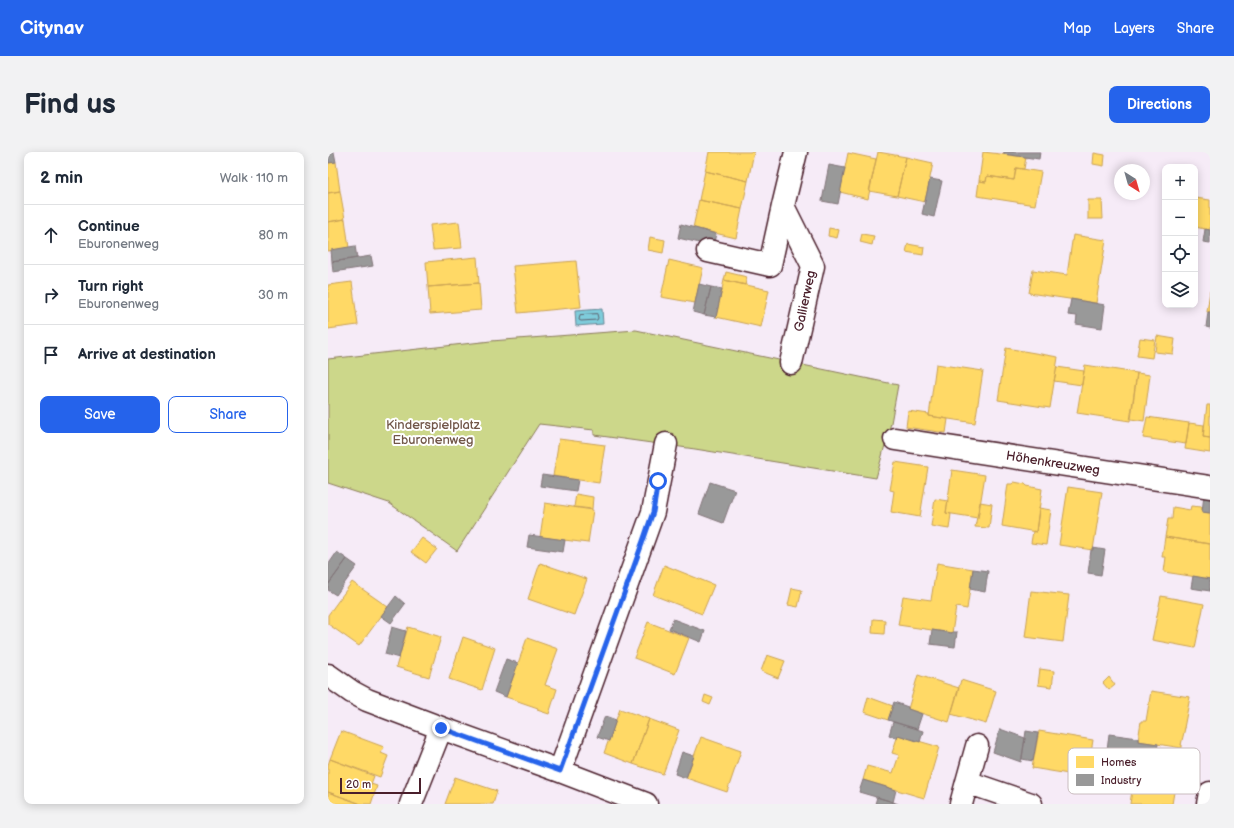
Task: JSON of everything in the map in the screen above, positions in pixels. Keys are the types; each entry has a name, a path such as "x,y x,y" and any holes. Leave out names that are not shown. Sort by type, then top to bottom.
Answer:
{"street":[{"path":"708,251 770,265 796,152"},
{"name":"Gallierweg","path":"783,206 813,266 791,363"},
{"name":"Höhenkreuzweg","path":"895,439 1210,487"},
{"path":"560,771 653,512 666,444"},
{"path":"328,675 352,692 367,700 646,804"},
{"path":"411,804 441,728"},
{"path":"961,804 977,746"},
{"path":"967,782 1031,804"},
{"path":"1208,804 1210,793"}],"green space":[{"name":"Kinderspielplatz Eburonenweg","path":"636,330 898,385 891,423 876,478 695,449 594,435 594,430 539,424 457,551 389,503 328,483 328,359 491,341"}],"water":[{"path":"602,309 603,324 576,326 575,311"}],"building: Homes":[{"path":"709,152 754,152 748,181 705,171"},
{"path":"878,152 906,157 897,196 869,191"},
{"path":"983,152 1026,157 1024,169 1016,168 1014,180 987,176 986,182 979,181"},
{"path":"848,153 876,159 868,199 840,192"},
{"path":"1094,153 1105,155 1104,166 1093,164"},
{"path":"906,157 933,163 925,202 897,196"},
{"path":"336,162 340,191 328,193 328,163"},
{"path":"1016,168 1041,172 1035,205 977,196 979,181 986,182 987,176 1014,180"},
{"path":"705,171 748,181 742,209 699,200"},
{"path":"340,191 345,219 328,222 328,193"},
{"path":"1198,198 1210,200 1210,230 1198,228"},
{"path":"699,200 742,209 736,238 693,228"},
{"path":"1088,200 1102,200 1103,219 1088,219"},
{"path":"345,219 349,248 328,251 328,222"},
{"path":"459,222 462,248 433,250 430,225"},
{"path":"829,228 839,230 837,238 828,236"},
{"path":"862,234 874,236 872,245 860,242"},
{"path":"1073,235 1106,240 1096,303 1029,293 1033,270 1067,275"},
{"path":"650,237 665,240 663,253 648,250"},
{"path":"908,244 924,247 923,255 906,252"},
{"path":"477,257 479,283 428,287 426,262"},
{"path":"669,260 703,268 695,303 661,297"},
{"path":"576,261 581,307 518,313 513,266"},
{"path":"726,272 747,277 745,285 724,280"},
{"path":"724,280 769,290 761,327 716,317"},
{"path":"352,282 358,325 328,329 328,285"},
{"path":"479,283 481,310 430,314 428,287"},
{"path":"1210,291 1210,312 1207,312"},
{"path":"1157,336 1175,339 1173,354 1155,352"},
{"path":"1140,338 1155,340 1152,358 1137,356"},
{"path":"1006,348 1058,357 1050,408 998,400"},
{"path":"936,364 983,371 975,423 929,416"},
{"path":"1085,365 1137,373 1130,421 1077,413"},
{"path":"1057,367 1084,371 1082,385 1054,381"},
{"path":"1137,373 1150,375 1144,421 1131,419"},
{"path":"1207,405 1210,405 1210,438 1203,437"},
{"path":"908,411 948,419 946,433 906,427"},
{"path":"1147,417 1189,423 1186,444 1143,438"},
{"path":"1189,423 1204,425 1203,437 1210,438 1210,453 1185,449"},
{"path":"559,439 605,445 599,483 553,476"},
{"path":"895,462 928,467 920,517 891,512 894,491 890,490"},
{"path":"952,470 985,475 978,518 946,513"},
{"path":"1014,482 1042,489 1036,532 1002,526 1008,484 1012,484"},
{"path":"1068,487 1102,492 1093,550 1059,545"},
{"path":"576,494 593,497 592,509 574,507"},
{"path":"935,499 948,501 946,513 951,514 949,529 931,526"},
{"path":"980,502 992,504 989,528 975,527"},
{"path":"545,503 593,510 588,543 540,537"},
{"path":"1191,506 1202,507 1202,512 1210,513 1210,544 1165,537 1168,519 1172,519 1173,507 1190,510"},
{"path":"1039,508 1051,510 1046,545 1031,543 1033,531 1036,532"},
{"path":"1165,537 1210,544 1210,579 1164,572 1166,557 1162,557"},
{"path":"422,538 437,549 426,563 411,552"},
{"path":"540,563 587,579 574,615 528,599"},
{"path":"937,563 973,569 967,609 956,607 952,633 898,625 903,596 931,600"},
{"path":"664,565 714,585 702,614 653,595"},
{"path":"352,582 388,607 359,646 328,624 328,615"},
{"path":"792,588 802,590 798,607 788,605"},
{"path":"1031,591 1069,595 1063,642 1025,637"},
{"path":"1161,596 1204,604 1195,648 1152,640"},
{"path":"873,619 885,620 884,634 872,633"},
{"path":"648,622 689,638 675,674 634,658"},
{"path":"408,627 441,637 429,677 396,667"},
{"path":"463,637 495,648 482,690 449,679"},
{"path":"527,638 558,649 545,685 557,689 549,714 537,710 538,708 506,697"},
{"path":"767,655 785,661 778,678 761,671"},
{"path":"1040,669 1054,671 1052,687 1038,685"},
{"path":"918,675 959,688 949,722 908,709"},
{"path":"1109,677 1115,685 1109,690 1103,683"},
{"path":"961,680 996,691 986,724 951,714"},
{"path":"1151,691 1190,697 1181,745 1182,748 1138,741 1141,721 1146,721"},
{"path":"705,695 713,698 710,705 703,702"},
{"path":"868,697 893,706 888,720 864,712"},
{"path":"620,709 649,719 633,764 604,753"},
{"path":"649,719 679,730 663,774 633,764"},
{"path":"341,731 384,747 381,753 388,756 380,777 330,759"},
{"path":"1039,731 1093,740 1092,748 1068,748 1068,774 1032,768"},
{"path":"898,735 939,747 924,798 863,780 867,766 893,773 899,755 892,753"},
{"path":"701,737 741,751 727,792 686,778"},
{"path":"330,759 374,776 371,784 377,786 371,804 361,804 328,792 328,765"},
{"path":"455,777 497,791 493,804 445,804"},
{"path":"328,792 361,804 328,804"},
{"path":"1131,794 1174,794 1172,804 1130,804"}],"building: Industry":[{"path":"328,152 334,152 336,162 328,163"},
{"path":"1004,152 1040,152 1039,159 1003,154"},
{"path":"829,165 845,168 838,204 822,201"},
{"path":"930,179 942,181 934,217 922,214"},
{"path":"681,224 716,234 713,246 678,238"},
{"path":"1205,229 1210,230 1210,243 1203,242"},
{"path":"355,246 357,258 332,262 331,250"},
{"path":"371,256 373,266 333,272 332,262"},
{"path":"699,284 711,287 704,315 693,312"},
{"path":"711,287 722,289 716,317 704,315"},
{"path":"1071,299 1105,305 1102,328 1076,324 1077,316 1068,315"},
{"path":"1208,312 1210,312 1210,328 1206,327"},
{"path":"542,475 578,480 576,491 540,486"},
{"path":"710,482 735,490 723,523 699,514"},
{"path":"1204,495 1210,496 1210,513 1202,512"},
{"path":"529,535 565,540 563,552 527,547"},
{"path":"1093,548 1105,550 1101,575 1088,573 1091,550 1093,550"},
{"path":"337,552 347,559 328,585 328,565"},
{"path":"347,559 357,566 336,595 328,590 328,585"},
{"path":"973,569 988,571 985,592 970,589"},
{"path":"1193,576 1210,579 1210,591 1191,588"},
{"path":"396,596 405,604 391,623 381,616"},
{"path":"673,619 705,631 701,642 669,629"},
{"path":"392,627 406,631 399,658 385,654"},
{"path":"932,630 952,633 957,632 955,647 930,644"},
{"path":"506,659 518,663 506,697 494,692"},
{"path":"894,702 922,714 917,729 888,720"},
{"path":"605,716 616,720 609,741 597,737"},
{"path":"893,722 923,731 920,742 898,735 897,738 889,735"},
{"path":"1000,729 1025,738 1021,762 993,752"},
{"path":"1026,731 1038,733 1033,761 1022,759"},
{"path":"1109,734 1138,738 1138,741 1158,744 1157,748 1107,748"},
{"path":"682,752 694,756 686,778 675,774"},
{"path":"863,780 896,790 893,802 859,792"},
{"path":"877,797 893,802 898,804 875,804"}],"route":[{"path":"441,728 560,771 653,512 658,481"}]}
